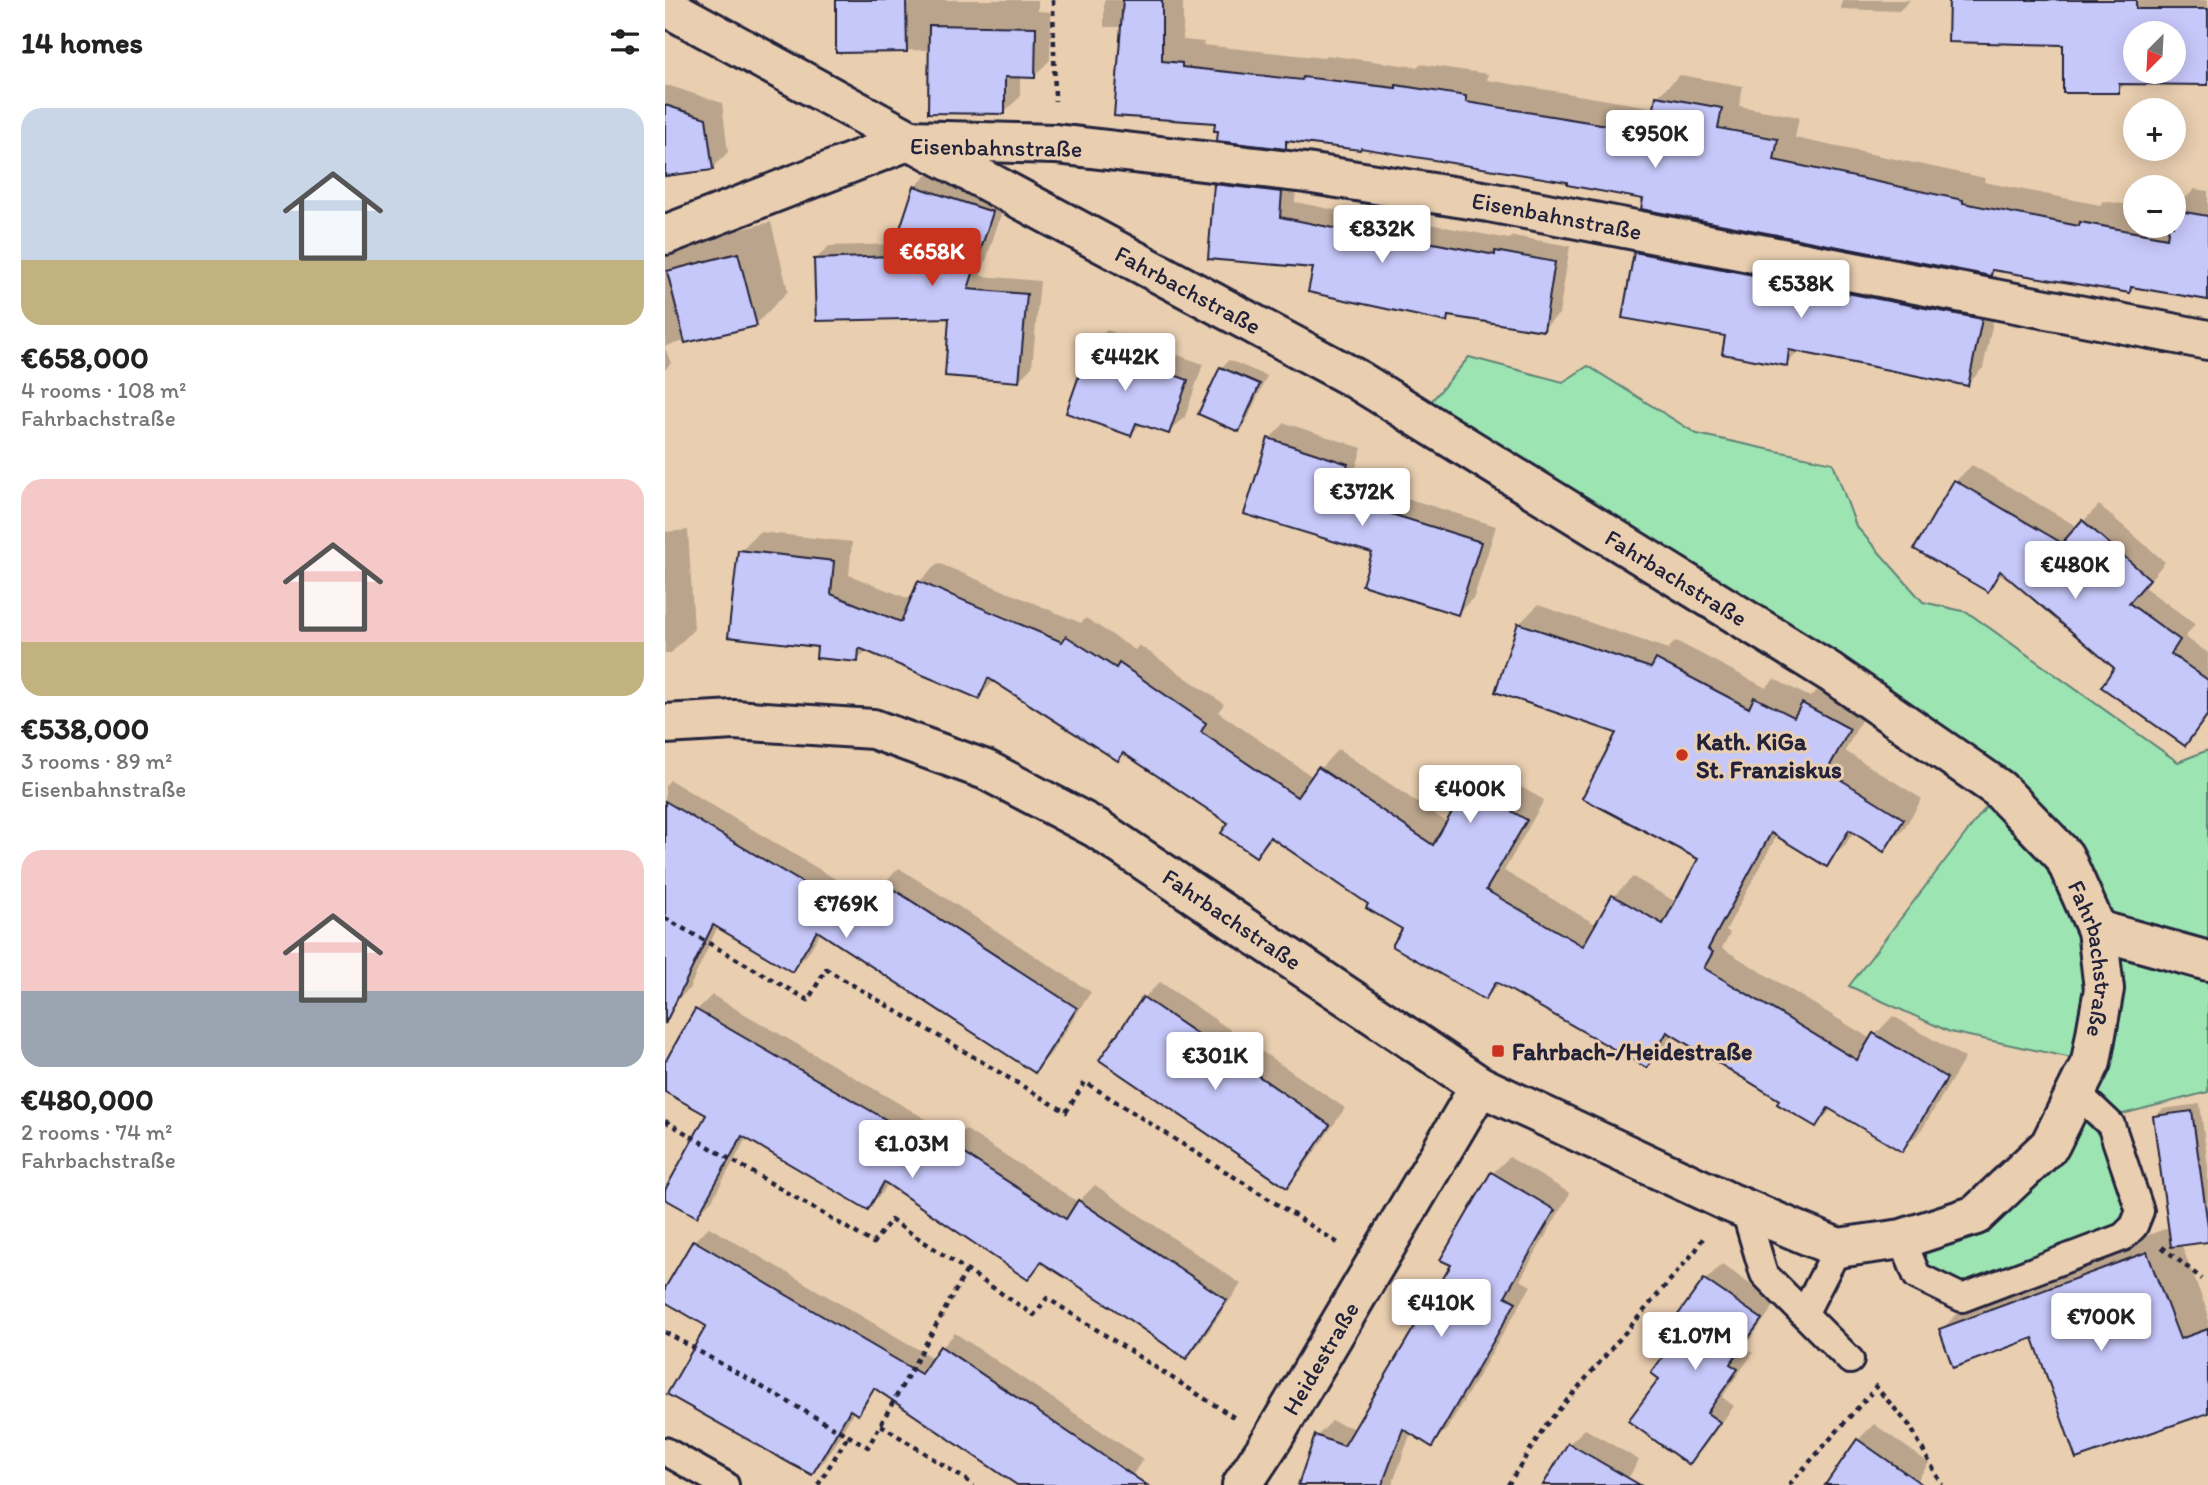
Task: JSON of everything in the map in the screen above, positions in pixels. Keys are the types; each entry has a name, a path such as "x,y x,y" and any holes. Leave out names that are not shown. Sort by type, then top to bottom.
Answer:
{"street":[{"name":"Fahrbachstraße","path":"665,6 1356,379 1829,672 1999,789 2064,856 2097,930 2104,989 2091,1062 2050,1146 1976,1215 1902,1239 1838,1248 1734,1205 1480,1086 1096,828 986,770 873,729 733,720 665,724"},
{"name":"Eisenbahnstraße","path":"665,235 910,140 1056,144 1306,173 1489,202 2208,340"},
{"path":"2097,930 2208,961"},
{"name":"Heidestraße","path":"1241,1485 1271,1441 1480,1086"}],"lane":[{"path":"1902,1239 1917,1276 1962,1298 2123,1237 2134,1226 2140,1212 2111,1125 2076,1092"},
{"path":"1734,1205 1764,1274 1850,1360"},
{"path":"1804,1314 1838,1248"},
{"path":"665,1451 725,1485"}],"path":[{"path":"1053,0 1056,144"},
{"path":"665,918 808,1000 826,968 1066,1112 1085,1082 1374,1266"},
{"path":"665,1121 873,1243 891,1220 1034,1315 1047,1298 1271,1441"},
{"path":"1508,1485 1545,1426 1734,1205"},
{"path":"2134,1226 2202,1279"},
{"path":"665,1332 868,1447 967,1270"},
{"path":"1789,1485 1877,1387 1909,1426 1942,1485"},
{"path":"881,1425 974,1485"},
{"path":"818,1485 848,1436"}],"green space":[{"path":"1469,357 1563,382 1588,366 1697,434 1833,463 1856,526 1923,602 1967,612 2178,762 2208,750 2208,1092 2115,1116 2087,1092 2091,1062 1950,1032 1849,986 1999,790 1418,417"},
{"path":"2082,1109 2105,1129 2133,1211 2122,1231 1961,1289 1922,1272 1911,1245 1989,1232 2059,1150"}],"building":[{"path":"836,0 906,0 907,52 836,53"},
{"path":"1123,0 1162,0 1162,61 1182,63 1182,67 1396,88 1396,85 1466,96 1466,102 1650,132 1656,96 1722,108 1718,128 1778,139 1774,160 1963,200 1963,203 2079,226 2080,222 2123,230 2123,238 2186,238 2186,212 2208,216 2208,300 2131,287 2130,293 1992,270 1991,276 1641,209 1643,199 1567,185 1567,182 1361,148 1286,141 1286,149 1217,141 1215,123 1114,116"},
{"path":"1949,0 2136,0 2136,9 2208,9 2208,85 2119,84 2119,93 2063,93 2063,45 1948,42"},
{"path":"929,25 1036,27 1035,78 1005,77 1005,114 928,113"},
{"path":"665,105 706,118 713,170 665,176"},
{"path":"1214,184 1282,192 1280,217 1406,243 1407,238 1495,255 1495,251 1555,262 1544,331 1448,316 1447,322 1308,292 1313,268 1208,259"},
{"path":"914,186 993,212 968,289 1027,294 1019,382 945,376 949,318 816,321 814,259 891,256"},
{"path":"1634,252 1982,319 1968,386 1789,350 1787,366 1722,354 1725,336 1622,318"},
{"path":"738,253 757,326 685,343 667,271"},
{"path":"1090,344 1188,380 1169,434 1136,423 1131,436 1066,413"},
{"path":"1220,367 1260,384 1239,432 1198,414"},
{"path":"1268,438 1348,464 1337,497 1481,542 1458,615 1362,585 1372,553 1244,514"},
{"path":"1954,480 2062,543 2082,520 2150,579 2129,603 2180,640 2171,654 2208,680 2208,714 2185,746 2101,687 2114,668 2000,571 1988,592 1914,549"},
{"path":"738,550 834,561 831,594 901,622 918,581 1062,642 1066,636 1116,668 1119,663 1206,723 1201,732 1297,797 1318,767 1433,845 1467,786 1527,820 1486,890 1583,946 1612,895 1663,924 1698,859 1582,798 1616,733 1495,692 1518,623 1651,668 1656,659 1749,708 1754,697 1794,717 1802,703 1850,729 1827,771 1904,819 1884,852 1849,830 1827,867 1771,833 1708,949 1713,952 1704,968 1857,1060 1873,1033 1947,1078 1902,1152 1828,1108 1816,1127 1777,1104 1779,1100 1667,1032 1647,1068 1496,982 1485,1000 1392,946 1402,929 1366,908 1368,904 1270,837 1256,857 1221,833 1228,823 1123,753 1118,761 988,678 979,699 859,648 858,662 816,658 817,647 728,637"},
{"path":"665,801 860,917 882,882 1077,1008 1035,1073 817,931 792,972 713,925 665,1024"},
{"path":"1143,997 1330,1125 1287,1188 1099,1060"},
{"path":"695,1009 942,1152 948,1143 1066,1219 1078,1200 1227,1300 1186,1359 1041,1262 1028,1280 884,1182 868,1210 742,1136 697,1217 665,1199 665,1190 706,1115 665,1092 665,1062"},
{"path":"2192,1111 2208,1242 2171,1247 2153,1116"},
{"path":"1491,1172 1555,1210 1505,1296 1516,1302 1432,1447 1403,1429 1382,1485 1298,1485 1315,1435 1344,1446 1451,1265 1440,1260"},
{"path":"693,1240 921,1374 940,1346 1147,1485 1017,1485 874,1388 858,1415 850,1410 812,1475 793,1465 667,1394 706,1326 665,1302 665,1288"},
{"path":"2147,1252 2180,1339 2208,1329 2208,1413 2076,1459 2033,1338 1953,1368 1939,1329"},
{"path":"1704,1279 1762,1319 1730,1364 1738,1369 1707,1413 1720,1422 1689,1465 1628,1421 1659,1379 1651,1373 1682,1330 1672,1323"},
{"path":"1857,1439 1923,1485 1825,1485"},
{"path":"1568,1443 1640,1485 1543,1485"}],"place":[{"name":"Kath. KiGa St. Franziskus","path":"1682,755"},
{"name":"Fahrbach-/Heidestraße","path":"1498,1051"}]}
